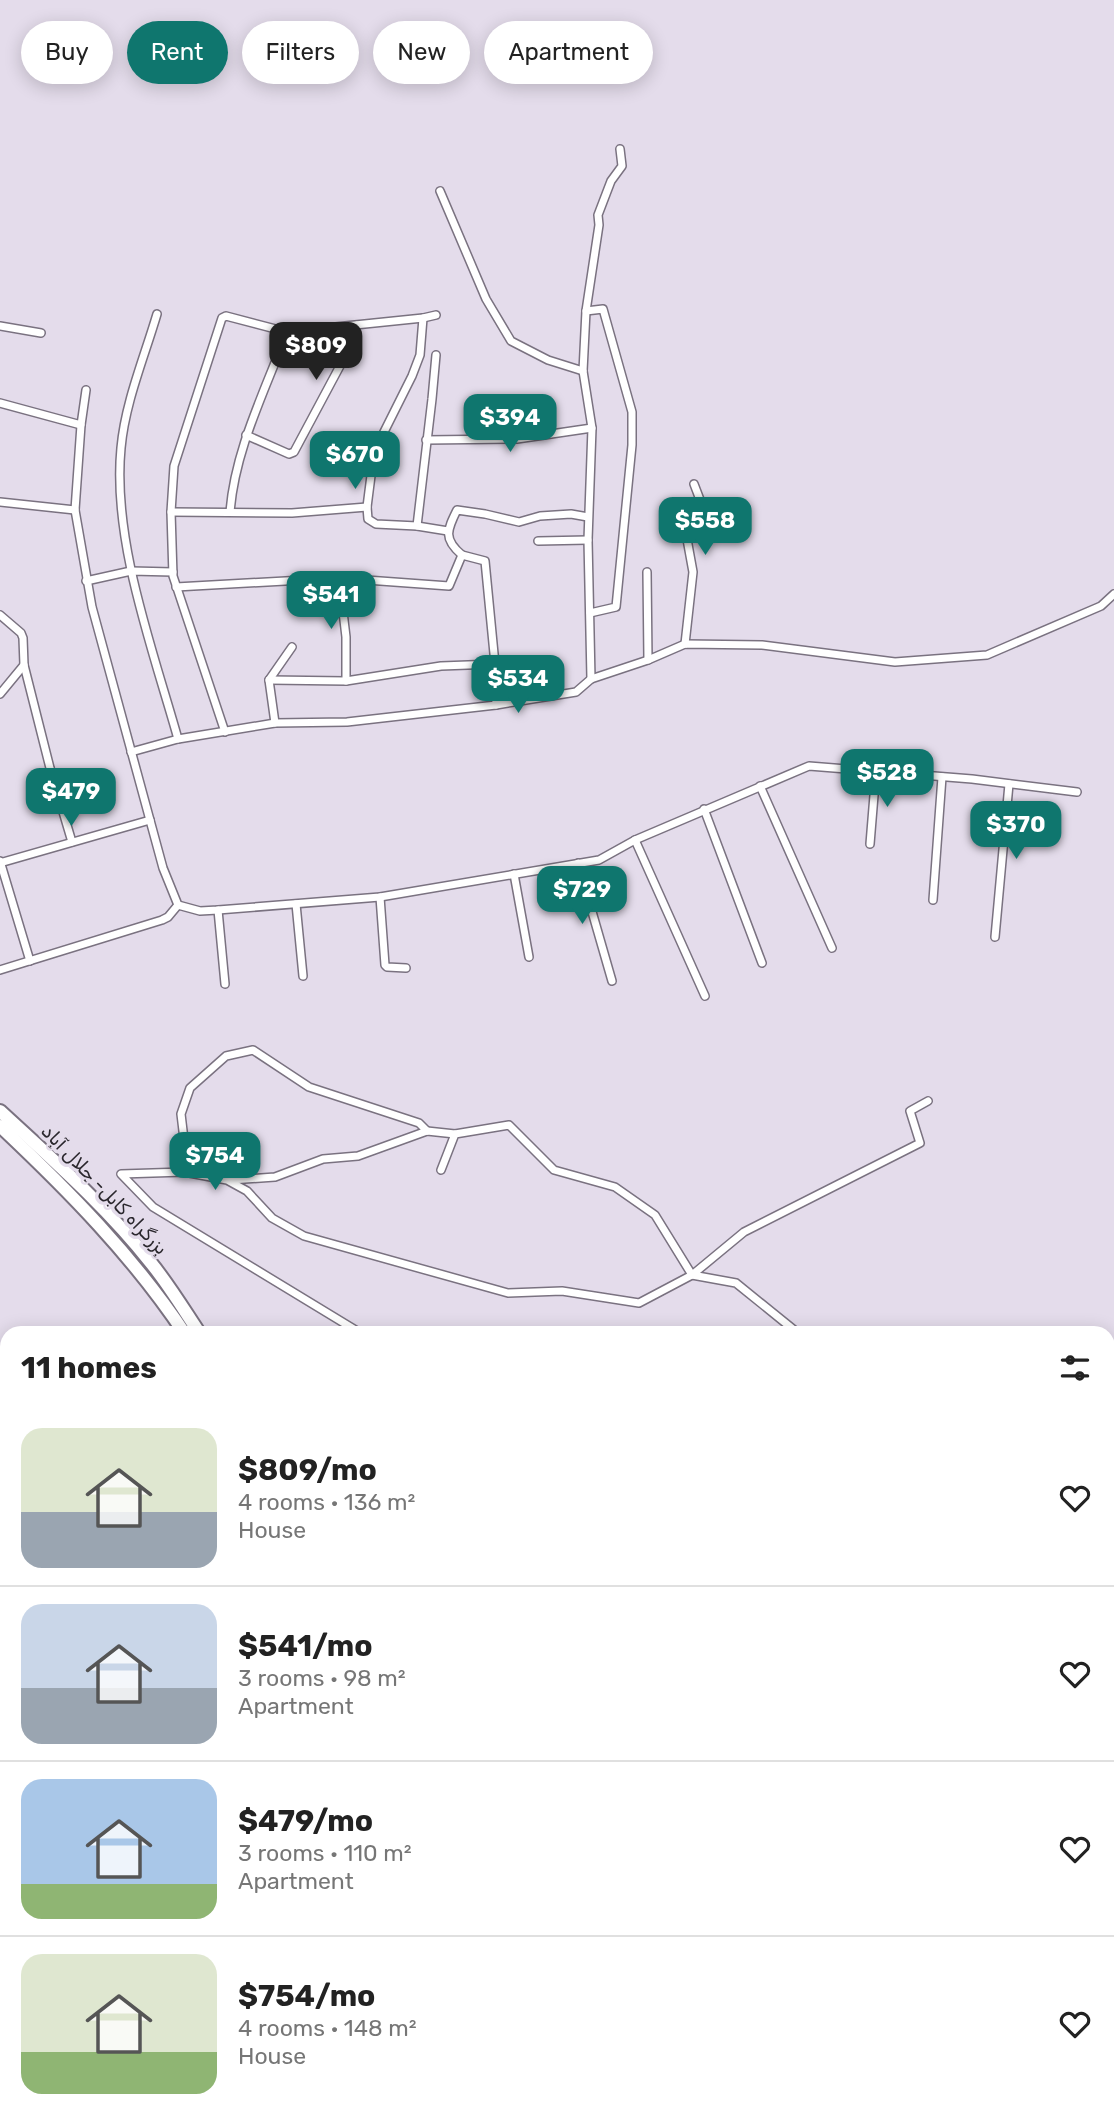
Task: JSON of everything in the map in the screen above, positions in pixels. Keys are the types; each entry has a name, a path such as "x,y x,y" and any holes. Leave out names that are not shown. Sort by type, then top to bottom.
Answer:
{"highway":[{"name":"بزرگراه کابل- جلال آباد","path":"0,1111 80,1186 136,1244 195,1326"},
{"name":"بزرگراه کابل- جلال آباد","path":"0,1126 83,1206 154,1290 179,1326"}],"street":[{"path":"591,679 588,517 592,428 583,371 586,311 599,225 598,215 611,181 622,166 620,149"},
{"path":"440,191 486,299 511,341 548,360 583,371"},
{"path":"586,311 603,309 632,412 632,444 616,607 590,613"},
{"path":"157,314 126,417 121,448 120,491 131,571 178,739"},
{"path":"225,732 176,587 173,572 172,512 174,466 222,318 226,316 287,332 436,315"},
{"path":"423,318 420,355 374,452 368,519 371,523 448,531"},
{"path":"246,435 289,453 294,452 341,364 357,325"},
{"path":"0,326 41,333"},
{"path":"230,512 246,435 287,332"},
{"path":"416,526 436,355"},
{"path":"86,390 80,425 75,510 86,580 163,868 178,905"},
{"path":"0,404 80,425"},
{"path":"426,440 517,439 592,428"},
{"path":"685,644 693,572 687,539 707,518 694,484"},
{"path":"0,502 75,510"},
{"path":"172,512 292,513 367,507"},
{"path":"496,705 495,664 485,561 461,555 448,540 448,531 457,510 519,522 540,516 571,514 588,517"},
{"path":"538,541 588,540"},
{"path":"176,587 338,579 449,586 461,555"},
{"path":"86,580 131,571 173,572"},
{"path":"647,572 648,660"},
{"path":"338,579 346,637 346,681"},
{"path":"131,752 178,739 275,723 346,722 496,705 576,692 591,679 685,644 762,645 895,662 987,654 1101,606 1114,594"},
{"path":"0,615 21,633 23,638 24,665 72,842"},
{"path":"275,723 269,680 292,647"},
{"path":"269,680 346,681 441,666 495,664"},
{"path":"0,694 24,665"},
{"path":"178,905 200,911 380,897 599,860 635,839 809,766 1077,792"},
{"path":"870,844 876,771"},
{"path":"933,900 942,777"},
{"path":"995,937 1009,784"},
{"path":"760,786 832,948"},
{"path":"704,809 762,963"},
{"path":"30,961 0,862 150,820"},
{"path":"635,839 705,996"},
{"path":"578,863 612,981"},
{"path":"514,874 529,957"},
{"path":"380,897 385,965 406,968"},
{"path":"296,904 303,976"},
{"path":"0,970 162,920 178,905"},
{"path":"218,910 225,985"},
{"path":"188,1173 181,1114 190,1088 226,1056 253,1050 309,1087 419,1123 427,1131"},
{"path":"227,1180 247,1191 272,1218 304,1236 508,1293 562,1291 639,1303 692,1275 744,1232 920,1143 910,1111 928,1101"},
{"path":"349,1326 153,1207 121,1174 188,1173 227,1180 275,1177 323,1159 358,1156 427,1131 455,1135 509,1125 554,1170 615,1187 654,1215 692,1275 736,1283 789,1326"},
{"path":"440,1170 455,1135"}]}
